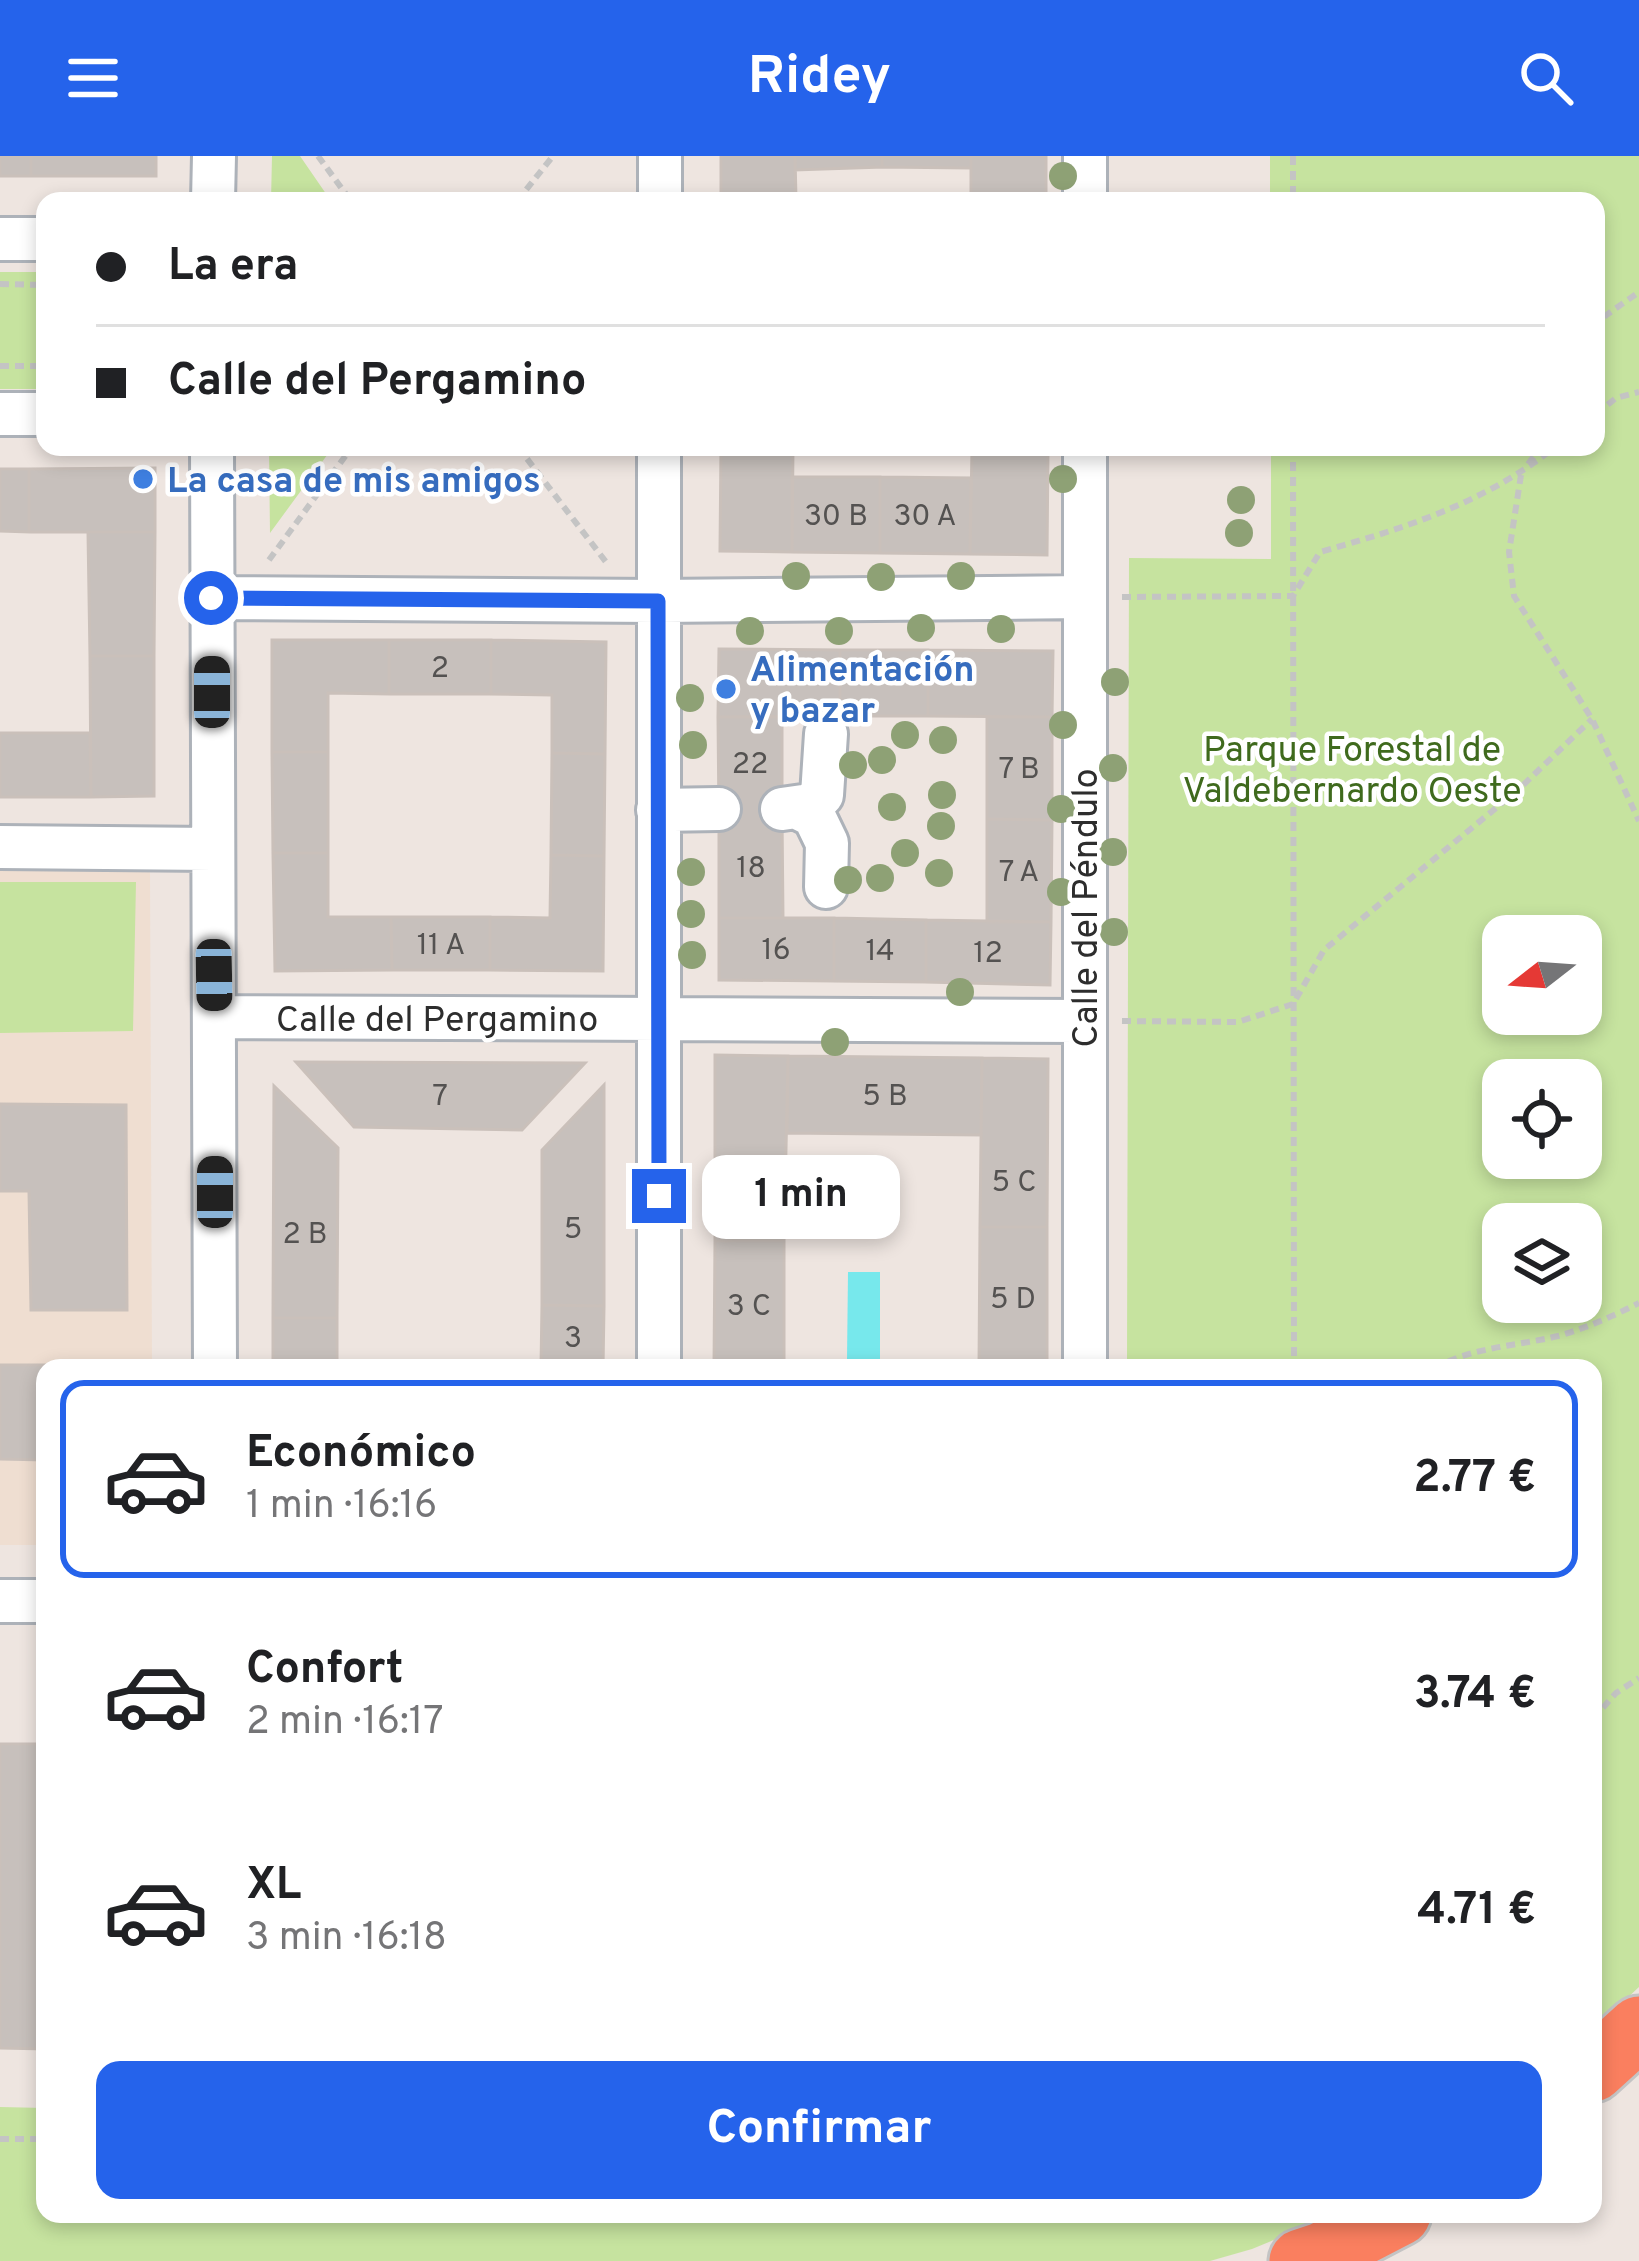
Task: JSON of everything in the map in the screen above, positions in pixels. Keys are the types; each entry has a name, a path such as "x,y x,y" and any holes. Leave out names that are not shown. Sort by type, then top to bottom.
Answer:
{"highway":[{"path":"1602,2062 1639,2028"},
{"path":"1301,2261 1382,2223"}],"street":[{"path":"213,192 214,156"},
{"path":"660,156 660,192"},
{"path":"1085,156 1085,192"},
{"path":"0,239 36,239"},
{"path":"0,414 36,414"},
{"path":"212,456 215,1359"},
{"path":"659,456 659,1359"},
{"name":"Calle del Péndulo","path":"1085,456 1085,1359"},
{"path":"211,598 1085,597"},
{"path":"826,734 822,795 791,809 814,816 827,843 826,886"},
{"path":"658,810 719,809"},
{"path":"0,847 212,849"},
{"name":"Calle del Pergamino","path":"215,1017 1084,1021"},
{"path":"0,1601 36,1601"}],"path":[{"path":"318,156 344,192"},
{"path":"525,192 553,156"},
{"path":"1293,156 1293,192"},
{"path":"0,284 36,285"},
{"path":"1605,316 1639,292"},
{"path":"0,366 36,366"},
{"path":"1605,407 1616,398 1639,392"},
{"path":"259,569 345,456"},
{"path":"525,456 608,565"},
{"path":"1293,456 1294,1359"},
{"path":"1534,456 1521,474 1509,552 1514,596 1592,719 1639,820"},
{"path":"1293,596 1320,552 1446,513 1521,474 1544,456"},
{"path":"1085,597 1293,596"},
{"path":"1084,1021 1238,1022 1293,1004 1324,950 1519,789 1592,719"},
{"path":"1462,1359 1558,1336 1639,1303"},
{"path":"1602,1709 1639,1678"},
{"path":"0,2139 36,2139"}],"shaded area":[{"path":"0,870 150,870 152,1359 36,1359 36,1545 0,1545"}],"green space":[{"path":"272,156 300,156 325,192 271,192"},
{"name":"Parque Forestal de Valdebernardo Oeste","path":"1270,156 1639,156 1639,1987 1602,2022 1602,1359 1127,1359 1129,558 1271,559 1271,456 1605,456 1605,192 1270,192"},
{"path":"0,272 36,272 36,389 0,389"},
{"path":"269,456 326,456 270,533"},
{"path":"0,882 136,882 133,1031 0,1033"},
{"path":"0,2107 36,2108 36,2223 1314,2223 1210,2261 0,2261"}],"water":[{"path":"848,1272 880,1272 880,1359 847,1359"}],"building":[{"path":"0,156 31,156 31,176 0,176"},
{"path":"31,156 156,156 156,176 31,176"},
{"path":"721,156 795,156 796,192 721,192"},
{"path":"795,156 882,156 882,167 795,170"},
{"path":"882,156 971,156 971,168 882,167"},
{"path":"971,156 1046,156 1046,192 971,192"},
{"path":"721,456 793,456 792,552 720,551"},
{"path":"972,456 1048,456 1047,555 970,554"},
{"path":"155,468 155,532 29,532 29,469"},
{"path":"0,469 29,469 29,532 0,531"},
{"path":"792,477 880,477 880,553 792,552"},
{"path":"880,477 971,478 970,554 880,553"},
{"path":"88,532 155,532 154,656 90,656"},
{"path":"272,640 389,640 389,694 328,693 328,752 272,752"},
{"path":"389,640 491,640 491,694 389,694"},
{"path":"491,640 606,642 605,754 552,753 552,695 491,694"},
{"path":"719,649 840,650 840,716 718,717"},
{"path":"840,650 928,650 928,716 840,716"},
{"path":"928,650 1053,651 1052,717 928,716"},
{"path":"90,656 154,656 154,796 91,797"},
{"path":"718,717 782,717 782,816 719,816"},
{"path":"987,717 1052,717 1052,820 987,819"},
{"path":"0,733 90,733 91,797 0,797"},
{"path":"272,752 328,752 328,853 273,853"},
{"path":"552,753 605,754 604,856 551,855"},
{"path":"719,816 782,816 783,918 719,918"},
{"path":"987,819 1052,820 1051,922 987,922"},
{"path":"273,853 328,853 328,917 391,917 392,970 275,971"},
{"path":"551,855 604,856 603,971 490,970 490,917 550,918"},
{"path":"391,917 490,917 490,970 392,970"},
{"path":"719,918 834,918 834,981 719,980"},
{"path":"834,918 926,920 926,982 834,981"},
{"path":"926,920 1051,922 1050,985 926,982"},
{"path":"715,1055 788,1056 784,1241 715,1241"},
{"path":"788,1056 982,1058 981,1135 787,1133"},
{"path":"982,1058 1048,1059 1047,1227 980,1227"},
{"path":"296,1062 585,1063 522,1130 354,1127"},
{"path":"604,1085 604,1306 542,1305 542,1150"},
{"path":"274,1086 338,1148 337,1318 273,1318"},
{"path":"0,1104 126,1105 127,1310 31,1310 29,1191 0,1191"},
{"path":"980,1227 1047,1227 1047,1359 979,1359"},
{"path":"715,1241 784,1241 784,1359 714,1359"},
{"path":"542,1305 604,1306 603,1359 541,1359"},
{"path":"273,1318 337,1318 337,1359 273,1359"},
{"path":"0,1365 36,1365 36,1460 0,1459"},
{"path":"0,1744 36,1744 36,2049 0,2048"}],"tunnel":[{"path":"719,809 782,809"}],"place":[{"name":"La casa de mis amigos","path":"143,479"},
{"name":"Alimentación y bazar","path":"726,689"}],"route":[{"path":"211,598 658,601 659,1196"}]}
